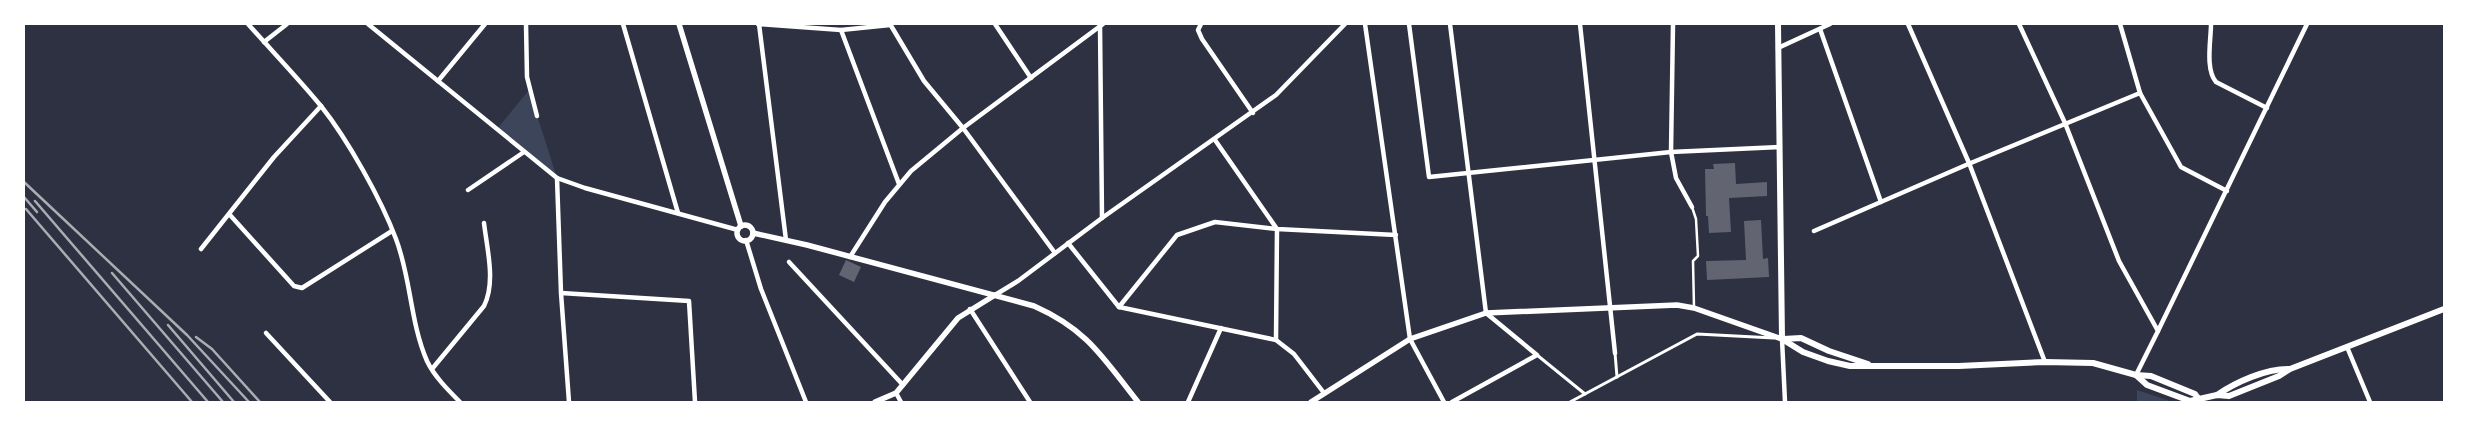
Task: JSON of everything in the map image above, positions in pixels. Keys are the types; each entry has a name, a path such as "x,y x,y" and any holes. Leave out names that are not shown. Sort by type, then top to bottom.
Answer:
{"main road":[{"path":"1778,24 1782,339"},
{"path":"2136,375 2147,386 2190,401 2200,400 2217,395 2226,388 2276,369 2290,368 2444,309"},
{"path":"1782,339 1801,338 1850,359 1880,367"},
{"path":"1782,339 1803,352 1850,366 1880,367 2045,362 2093,364 2136,375 2151,376 2195,394 2200,400"}],"street":[{"path":"248,24 321,106 336,126 364,175 392,231 403,263 420,340 432,369 460,402"},
{"path":"264,42 287,24"},
{"path":"368,24 558,178 585,188 678,213 740,228 750,226 753,233 751,238 746,240 739,237 740,228 679,24"},
{"path":"438,81 485,24"},
{"path":"526,24 527,77 537,116"},
{"path":"623,24 678,213"},
{"path":"786,240 759,24 841,30 890,24 924,80 963,128 1056,253"},
{"path":"995,24 1031,78"},
{"path":"850,258 899,184 928,156 1101,24"},
{"path":"1101,24 1102,218"},
{"path":"1201,24 1198,30 1202,39 1252,113"},
{"path":"875,402 896,393 949,327 970,309 1018,281 1102,218 1276,95 1345,24"},
{"path":"1365,24 1410,339 1444,402"},
{"path":"1409,24 1429,176 1671,152 1780,147"},
{"path":"1450,24 1486,313 1585,394"},
{"path":"1580,24 1612,308 1617,377"},
{"path":"1673,24 1671,152 1676,178 1692,207"},
{"path":"1778,48 1830,24"},
{"path":"1908,24 1968,164 2045,362"},
{"path":"2019,24 2065,123 2119,261 2158,331"},
{"path":"2120,24 2140,93 2181,167 2227,190"},
{"path":"2211,24 2210,66 2213,79 2267,108"},
{"path":"2136,375 2307,24"},
{"path":"1820,29 1881,202"},
{"path":"841,30 899,184"},
{"path":"1814,231 1968,164 2140,93"},
{"path":"201,250 230,216 274,156 321,106"},
{"path":"1214,140 1277,229 1276,340"},
{"path":"468,190 524,152"},
{"path":"558,178 561,293 569,402"},
{"path":"230,216 294,286 302,288 392,231"},
{"path":"1119,307 1177,235 1215,222 1277,229 1396,235"},
{"path":"432,369 484,306 488,298 490,281 484,223"},
{"path":"753,233 786,240 1034,306 1069,323 1096,348 1138,402"},
{"path":"746,240 761,289 806,402"},
{"path":"1068,243 1119,307 1276,340 1294,354 1324,394"},
{"path":"789,262 903,384"},
{"path":"561,293 690,300 695,402"},
{"path":"1311,402 1410,339 1486,313 1658,305 1694,308 1782,339"},
{"path":"970,309 1030,402"},
{"path":"1188,402 1221,328"},
{"path":"266,333 330,402"},
{"path":"1570,402 1697,334 1782,339"},
{"path":"1782,339 1786,402"},
{"path":"2347,347 2370,402"},
{"path":"1452,402 1537,355"},
{"path":"896,393 900,402"}],"lane":[{"path":"1692,207 1696,219 1698,256 1693,261 1694,308"}],"shaded area":[{"path":"529,90 557,178 497,129"},
{"path":"2137,390 2173,402 2137,402"}],"building":[{"path":"1735,163 1736,184 1767,182 1767,196 1729,198 1731,232 1709,233 1708,216 1706,216 1705,169 1714,169 1713,164"},
{"path":"1761,220 1763,259 1768,258 1769,277 1707,280 1706,261 1746,260 1744,221"},
{"path":"846,260 861,267 854,282 839,275"}],"railway":[{"path":"24,182 187,335 249,402"},
{"path":"24,197 37,212"},
{"path":"35,201 208,402"},
{"path":"26,209 192,402"},
{"path":"112,273 223,402"},
{"path":"168,325 234,402"},
{"path":"196,337 212,349 260,402"}]}
